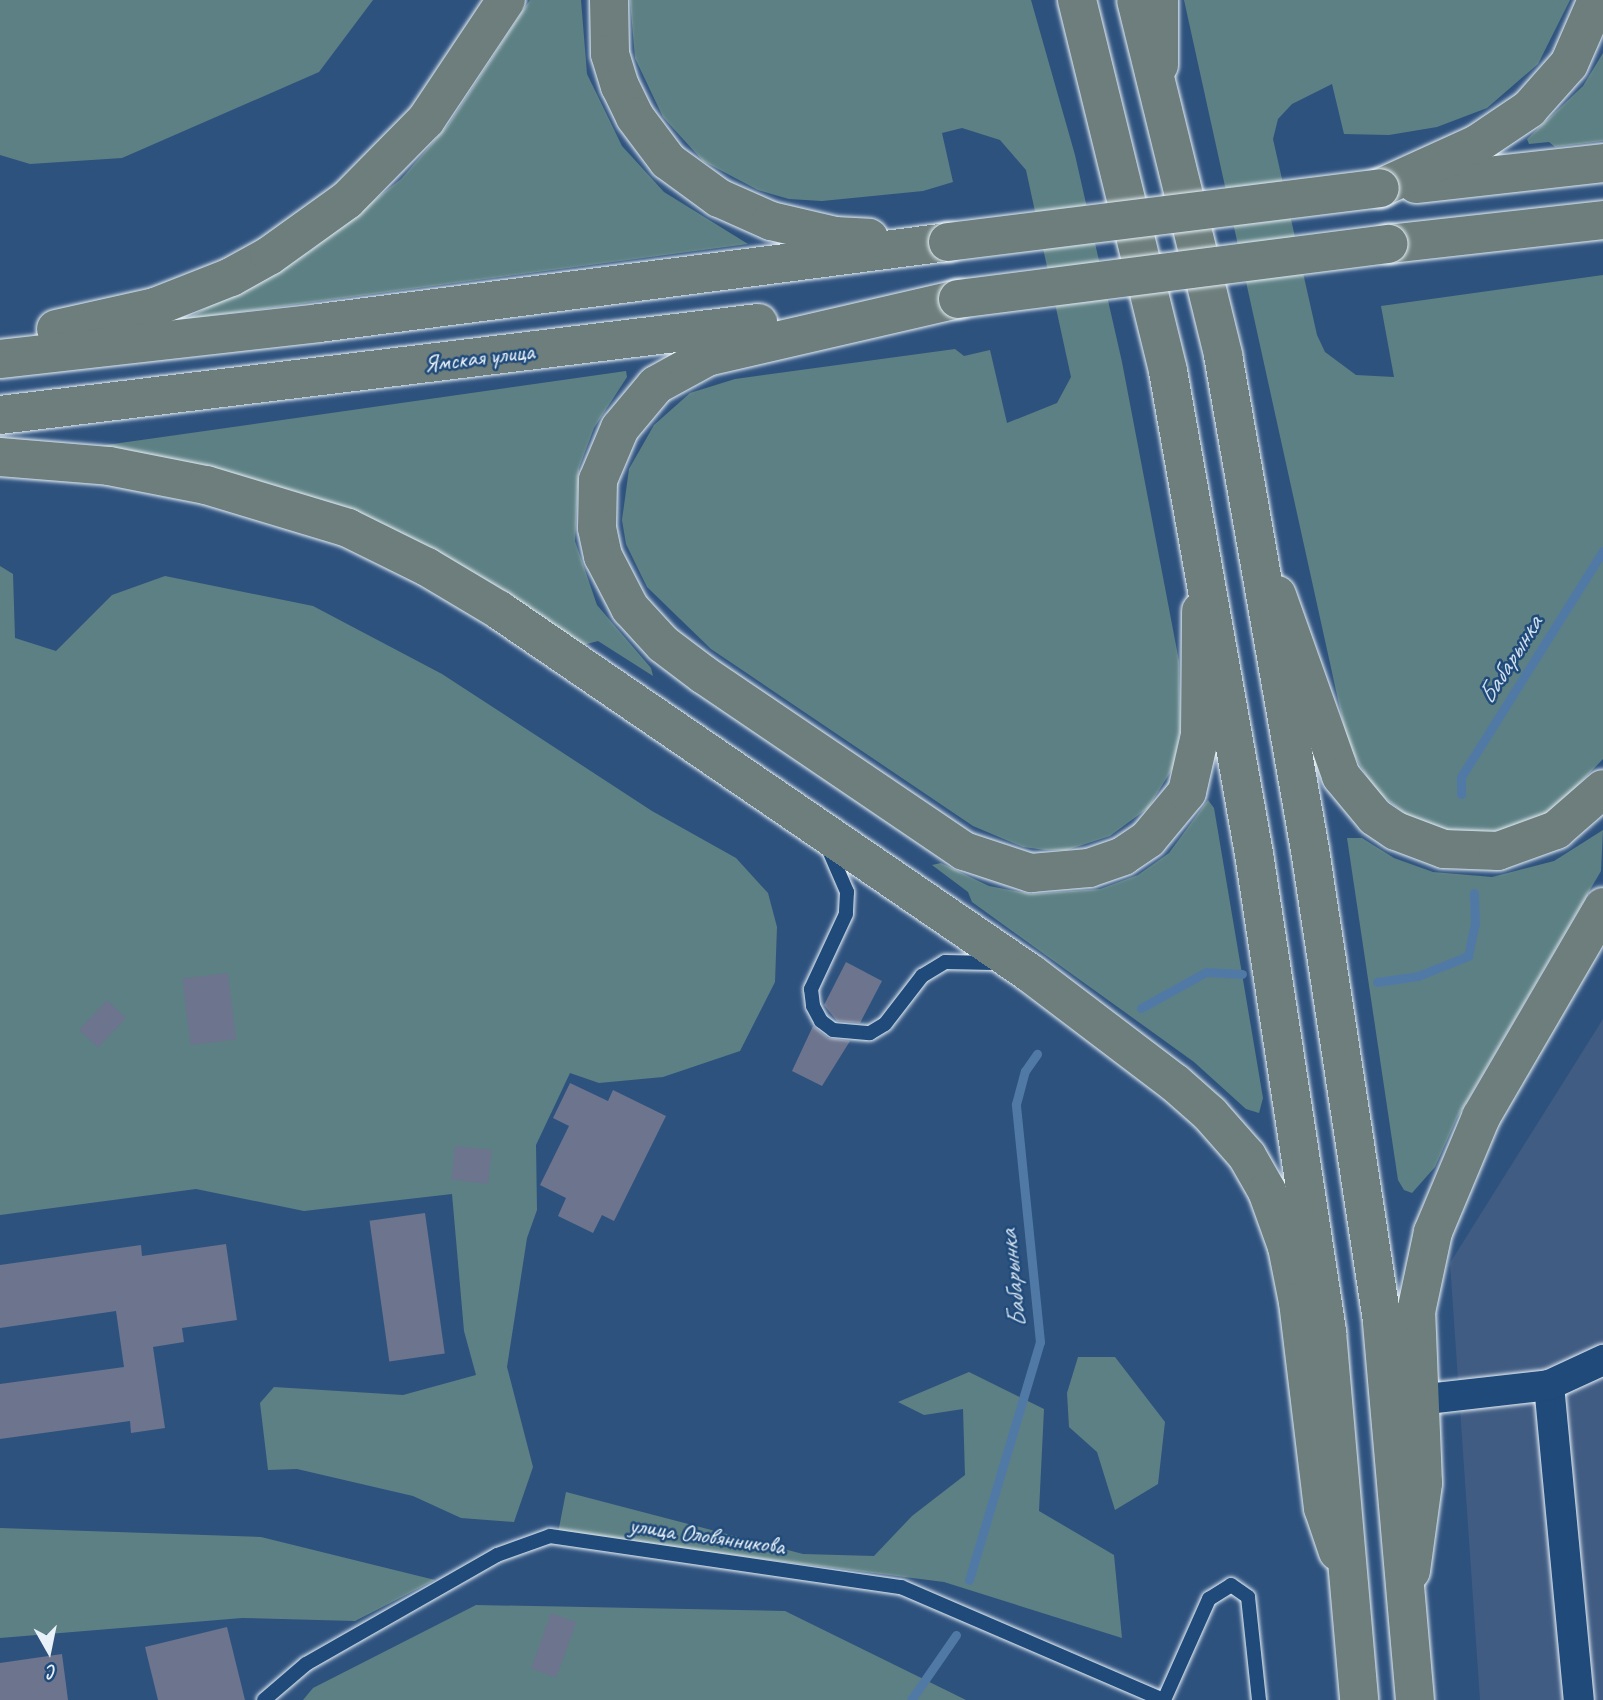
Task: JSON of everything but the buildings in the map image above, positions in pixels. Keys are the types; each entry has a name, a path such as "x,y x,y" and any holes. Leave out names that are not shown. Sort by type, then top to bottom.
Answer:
{"main road":[{"path":"0,339 155,307 231,277 269,256 347,200 401,148 460,73 506,0"},
{"path":"609,0 610,54 635,117 668,161 719,198 771,221 835,236 948,242"},
{"path":"1060,0 1104,99"},
{"path":"1077,0 1104,99 1168,371 1201,549 1302,1158 1327,1332 1354,1602 1359,1700"},
{"path":"1136,0 1160,88 1223,355 1259,542 1358,1153 1382,1323 1409,1590 1415,1700"},
{"path":"1159,0 1160,88"},
{"path":"1380,188 1477,144 1529,109 1569,64 1597,0"},
{"path":"0,359 320,323 1380,188 1603,163"},
{"path":"1201,549 1200,735 1187,792 1149,839 1123,856 1062,873 999,866 964,851 704,675 643,623 614,583 603,556 596,504 598,481 620,428 656,385 678,369 707,357 958,299 1389,244 1603,220"},
{"path":"1389,244 1603,245"},
{"name":"Ямская улица","path":"0,415 958,299"},
{"path":"0,457 155,474 265,500 348,528 499,610 1030,973 1210,1114 1247,1156 1266,1191 1287,1247 1298,1302 1323,1508 1354,1602"},
{"path":"1259,542 1329,752 1341,776 1375,817 1396,831 1444,849 1499,851 1556,830 1603,789"},
{"path":"1409,1590 1423,1483 1416,1312 1433,1232 1450,1183 1481,1117 1603,907"}],"street":[{"path":"1418,1400 1549,1385 1603,1360"},
{"path":"1549,1385 1579,1700"}],"lane":[{"path":"819,831 848,892 846,914 811,989 813,1006 833,1030 870,1033 885,1024 922,976 945,962 980,960 1030,973"},
{"name":"улица Оловянникова","path":"264,1700 306,1664 498,1555 550,1536 901,1587 1164,1700"},
{"path":"1164,1700 1209,1599 1231,1585 1248,1597 1259,1700"}],"shaded area":[{"path":"1603,1019 1603,1700 1480,1700 1450,1263"}],"green space":[{"path":"0,0 373,0 319,72 122,158 30,164 0,155"},
{"path":"530,0 581,0 587,74 622,146 664,192 748,244 186,319 310,251 401,179 448,125"},
{"path":"630,0 1031,0 1075,155 1122,362 1179,661 1180,732 1173,768 1148,808 1110,836 1067,850 1045,850 1023,847 973,826 711,649 647,587 626,544 622,520 629,469 654,425 690,393 735,379 955,349 964,356 990,350 1007,423 1057,403 1071,377 1026,170 1000,140 962,128 942,133 953,182 923,191 822,201 789,199 758,190 703,161 663,117 635,58"},
{"path":"1184,0 1570,0 1538,64 1487,108 1437,127 1389,135 1344,134 1332,84 1292,104 1278,119 1273,139 1317,335 1325,352 1356,375 1394,377 1381,306 1603,275 1603,759 1558,806 1535,820 1510,830 1456,834 1410,818 1375,790 1348,745"},
{"path":"1603,53 1603,141 1555,147 1549,142 1529,144 1527,139 1583,86"},
{"path":"626,371 627,377 594,428 579,468 575,541 597,605 651,668 653,676 598,641 583,645 321,501 219,471 99,446"},
{"path":"0,566 13,574 15,638 56,651 112,595 165,576 313,606 442,674 652,811 736,858 768,893 777,927 775,982 740,1051 663,1077 599,1083 570,1073 536,1145 537,1210 527,1238 507,1367 533,1467 514,1522 461,1518 413,1496 297,1469 268,1470 260,1403 274,1387 403,1395 476,1375 464,1331 452,1194 304,1211 196,1189 0,1215"},
{"path":"1208,800 1214,808 1263,1098 1259,1113 1246,1109 1194,1062 972,902 968,892 932,865 941,863 989,886 1031,894 1100,889 1138,875 1169,853"},
{"path":"1603,830 1601,871 1457,1118 1435,1167 1412,1193 1404,1190 1398,1180 1347,838 1362,838 1394,858 1433,872 1492,877 1554,861"},
{"path":"1078,1357 1115,1357 1165,1422 1158,1484 1115,1510 1097,1452 1069,1427 1067,1393"},
{"path":"969,1372 1044,1409 1039,1511 1114,1555 1122,1638 944,1582 558,1533 566,1492 803,1554 874,1556 912,1516 965,1475 963,1409 924,1415 898,1402"},
{"path":"0,1528 261,1537 435,1580 355,1621 242,1618 0,1638"},
{"path":"476,1605 785,1611 966,1700 303,1700 313,1688"}],"waterway":[{"name":"Бабарынка","path":"1461,794 1461,777 1603,551"},
{"name":"Бабарынка","path":"1377,982 1418,976 1468,956 1475,924 1474,893"},
{"name":"Бабарынка","path":"1141,1008 1206,972 1242,974"},
{"name":"Бабарынка","path":"969,1580 1040,1342 1016,1104 1025,1071 1037,1054"},
{"name":"Бабарынка","path":"911,1700 956,1635"}]}
